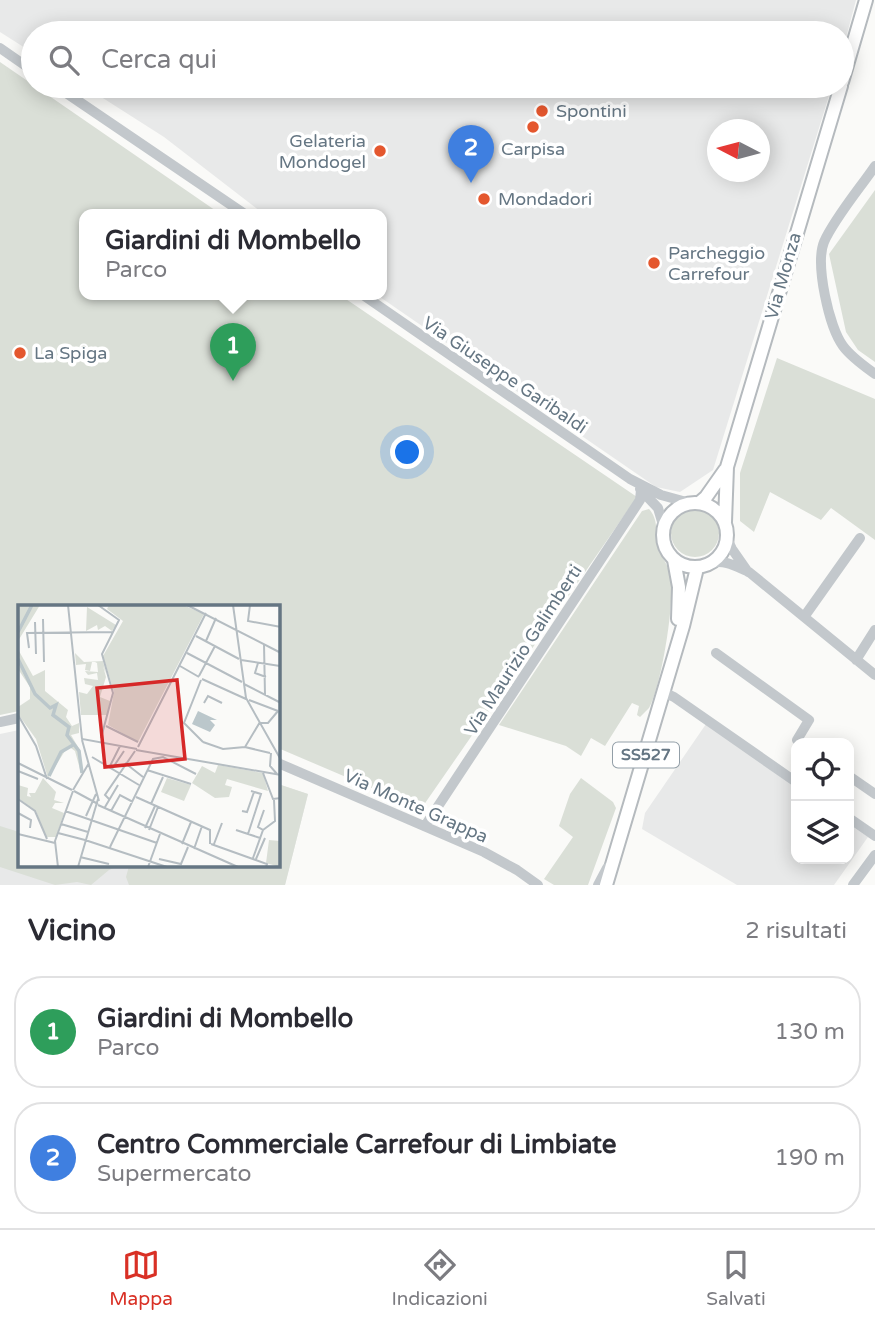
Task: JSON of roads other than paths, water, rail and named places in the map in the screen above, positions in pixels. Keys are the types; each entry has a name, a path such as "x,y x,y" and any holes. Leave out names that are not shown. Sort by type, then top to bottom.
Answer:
{"main road":[{"name":"Via Monza","path":"854,40 866,0"},
{"name":"Via Monza","path":"725,522 727,467 837,98"},
{"name":"Via Monza","path":"695,503 727,467"},
{"path":"695,503 716,510 725,522 727,539 722,553 711,563 697,568 685,566 674,560 664,545 664,528 673,511 695,503"},
{"name":"SS527","path":"671,664 680,601 674,560"},
{"name":"SS527","path":"606,885 697,568"}],"street":[{"path":"0,48 21,63"},
{"path":"74,98 237,209"},
{"path":"875,166 827,236 820,260 820,275 838,338 852,355 875,374"},
{"name":"Via Giuseppe Garibaldi","path":"370,300 630,479 661,495 695,503"},
{"name":"Via Giuseppe Garibaldi","path":"630,479 658,508 664,528"},
{"name":"Via Maurizio Galimberti","path":"425,825 633,511 640,500 640,489"},
{"path":"804,617 860,538"},
{"path":"727,539 749,572 875,675"},
{"path":"711,563 727,563 749,572"},
{"path":"856,660 875,631"},
{"path":"716,653 809,720 798,738"},
{"path":"663,692 674,696 791,778"},
{"path":"0,722 18,718"},
{"name":"Via Monte Grappa","path":"280,763 425,825 498,860 538,885"},
{"path":"854,779 875,794"},
{"path":"854,821 875,836"},
{"path":"598,885 618,846"},
{"path":"853,885 875,855"}],"place":[{"name":"Spontini","path":"542,111"},
{"name":"Carpisa","path":"533,127"},
{"name":"Gelateria Mondogel","path":"380,151"},
{"name":"Centro Commerciale Carrefour di Limbiate","path":"471,183"},
{"name":"Mondadori","path":"484,199"},
{"name":"Parcheggio Carrefour","path":"654,263"},
{"name":"La Spiga","path":"20,353"},
{"name":"Giardini di Mombello","path":"233,381"}]}
